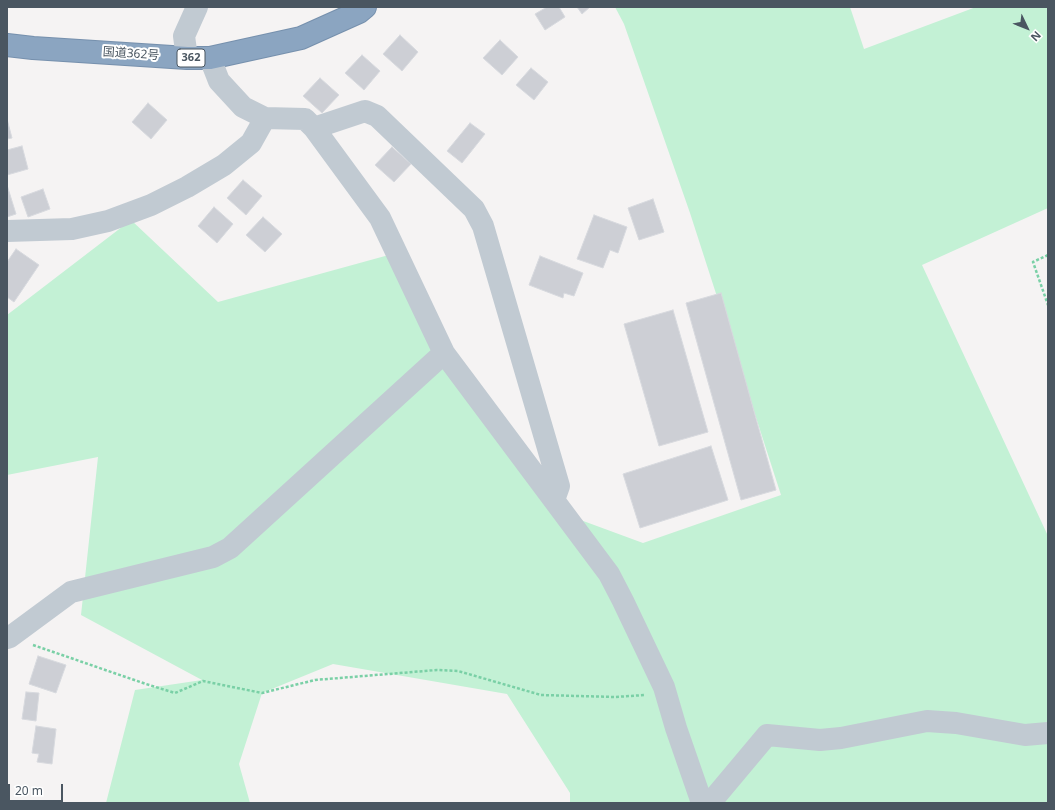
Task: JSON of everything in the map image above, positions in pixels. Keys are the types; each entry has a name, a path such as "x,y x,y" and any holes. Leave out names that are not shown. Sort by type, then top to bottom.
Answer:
{"highway":[{"name":"国道362号","path":"7,45 186,58 210,58 301,38 359,12 366,7"}],"street":[{"path":"186,58 184,36 196,7"},
{"path":"210,58 219,81 243,106 265,118 305,120 314,128 380,218 444,353 609,574 624,601 664,687 676,728 702,803"},
{"path":"314,128 364,111 377,116 474,210 483,226 559,486 554,500"},
{"path":"7,231 72,229 108,222 151,205 187,187 224,165 251,143 265,118"},
{"path":"8,638 71,592 213,557 230,548 444,353"},
{"path":"710,803 767,735 820,740 841,738 927,722 956,723 1025,735 1048,733"}],"path":[{"path":"1048,255 1033,262 1048,305"},
{"path":"8,638 175,693 203,681 262,693 315,680 437,670 458,671 541,695 615,697 666,693"}],"green space":[{"path":"615,7 850,7 864,49 976,7 1048,7 1048,208 922,265 1048,536 1048,803 570,803 570,793 507,694 333,664 262,693 239,764 250,803 106,803 135,690 202,680 81,615 98,457 7,475 7,315 131,220 218,302 396,253 548,508 643,543 781,495 690,213 624,24"}],"building":[{"path":"547,7 559,7 565,17 545,30 535,14"},
{"path":"577,7 590,7 582,14"},
{"path":"400,35 418,52 402,71 383,54"},
{"path":"500,40 518,57 502,75 483,58"},
{"path":"362,55 380,71 364,90 345,73"},
{"path":"531,68 548,82 534,100 516,85"},
{"path":"320,78 339,95 322,113 303,96"},
{"path":"148,103 167,120 151,139 132,122"},
{"path":"7,119 12,138 7,139"},
{"path":"470,123 485,134 462,163 447,151"},
{"path":"22,146 28,169 7,175 7,150"},
{"path":"392,147 411,164 394,182 375,165"},
{"path":"243,180 262,196 246,215 227,198"},
{"path":"7,185 16,214 7,217"},
{"path":"43,189 50,209 28,217 21,197"},
{"path":"653,199 664,232 639,240 628,208"},
{"path":"214,207 233,224 217,243 198,226"},
{"path":"594,215 627,227 618,253 610,250 603,268 577,259"},
{"path":"263,217 282,234 265,252 246,235"},
{"path":"16,249 39,265 14,302 7,297 7,262"},
{"path":"540,256 583,273 574,296 564,293 563,298 529,285"},
{"path":"721,293 776,490 741,500 686,303"},
{"path":"673,310 708,432 659,446 624,324"},
{"path":"711,446 728,500 640,528 623,474"},
{"path":"38,656 66,665 56,693 29,684"},
{"path":"26,692 39,693 36,721 22,719"},
{"path":"36,726 56,729 52,764 37,762 39,754 32,753"}]}
